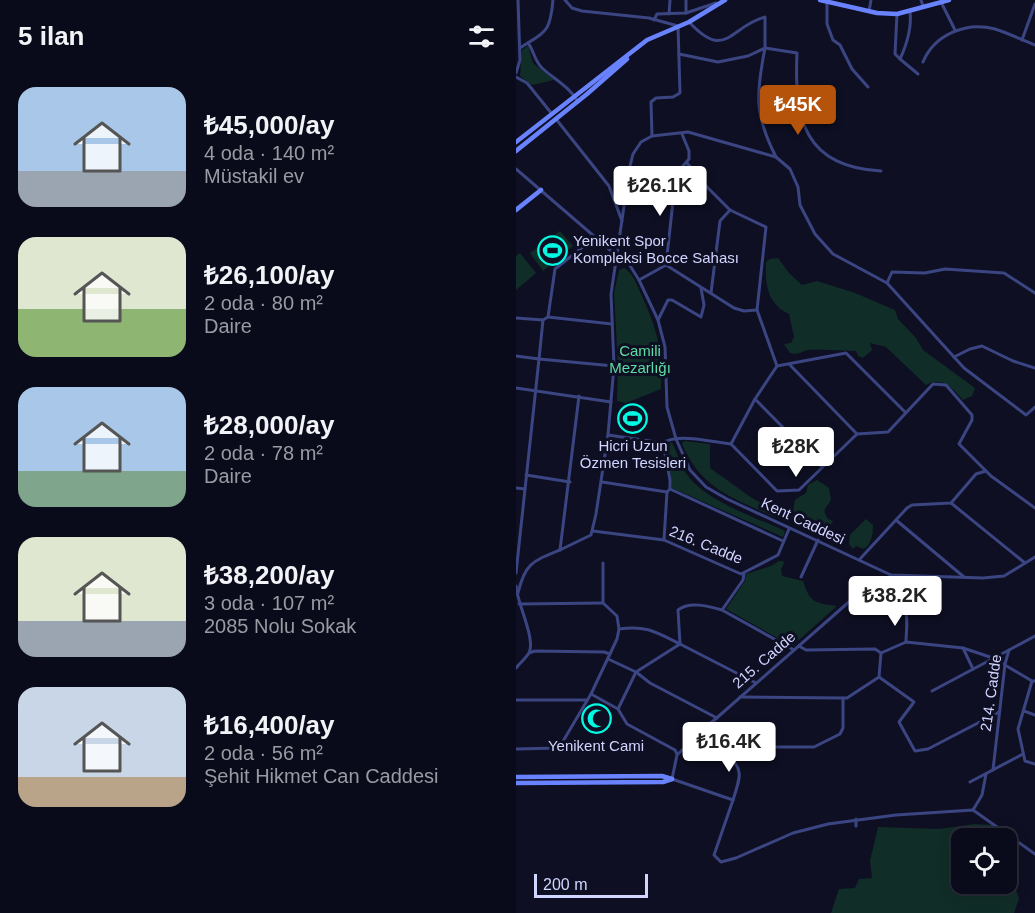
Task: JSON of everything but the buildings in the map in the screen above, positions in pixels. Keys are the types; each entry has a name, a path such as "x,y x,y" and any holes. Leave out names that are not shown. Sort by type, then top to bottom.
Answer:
{"street":[{"path":"518,0 520,60 516,75 527,83 609,186 622,224"},
{"path":"520,48 545,32 549,26 553,0"},
{"path":"565,0 572,8 582,11 654,20 678,26"},
{"path":"669,14 670,0"},
{"path":"686,0 686,13"},
{"path":"820,0 869,11 897,14 949,0"},
{"path":"869,11 872,0"},
{"path":"921,0 923,6"},
{"path":"654,20 657,14 686,13 723,1"},
{"path":"516,142 647,40 689,21 723,1"},
{"path":"827,2 826,24 833,40 840,45 852,69 868,87"},
{"path":"941,2 955,30"},
{"path":"1022,40 1035,4"},
{"path":"900,59 912,21 910,11"},
{"path":"897,14 895,54 918,74"},
{"path":"689,21 708,39 717,42 738,32 754,20 765,17 765,48 758,87 759,113 765,136 776,157 790,169 798,187 800,205 815,234 833,254 887,283 964,368 1026,415 1035,407"},
{"path":"652,136 651,102 656,98 673,97 680,93 678,26"},
{"path":"923,62 928,51 944,36 955,30 970,27 993,28 1035,45"},
{"path":"516,151 578,102 647,40"},
{"path":"528,43 532,48 533,58 543,69 566,86 578,102"},
{"path":"679,54 718,62 748,56 765,48 797,52 798,106 804,126 818,147 839,164 861,170 881,171"},
{"path":"517,597 526,567 535,560 591,535 593,531 602,483 614,366 611,294 633,154 641,142 652,136 688,132 776,157"},
{"path":"666,265 676,174 687,163 689,151 681,133"},
{"path":"687,163 730,210 766,227 757,310 777,366"},
{"name":"Kent Caddesi","path":"516,169 616,256 629,264 639,280 658,320 665,347 667,407 676,439 690,470 706,487 727,499 891,575 984,578 1004,576 1035,557"},
{"path":"516,210 541,190"},
{"path":"711,293 720,221 730,210"},
{"path":"548,317 555,269 584,246 605,246"},
{"path":"639,280 666,265"},
{"path":"666,265 734,308 744,311 757,310"},
{"path":"887,283 892,272 926,273 945,269 1004,273 1035,293"},
{"path":"658,320 668,300 672,300 701,317 704,305 701,287"},
{"path":"516,318 543,320 548,317 613,324"},
{"path":"516,573 517,545 543,320"},
{"path":"954,357 982,346 1013,361 1035,368"},
{"path":"777,366 846,353 905,413"},
{"path":"516,356 614,366"},
{"path":"790,365 858,434"},
{"path":"731,444 755,399 777,366"},
{"path":"608,435 663,443 676,439 731,444 777,491 799,490 858,434 888,432 933,384 946,385 972,415 972,420 959,444 986,471 1035,508"},
{"path":"516,388 611,402"},
{"path":"560,550 579,396"},
{"path":"755,399 822,467"},
{"path":"663,443 670,480 664,540"},
{"path":"951,503 976,474 986,471"},
{"path":"526,475 570,482"},
{"path":"602,483 668,490 783,541"},
{"path":"516,488 525,489"},
{"path":"859,560 907,508 912,505 951,503 1025,563"},
{"path":"896,520 964,577"},
{"name":"216. Cadde","path":"593,531 664,540 741,574 778,555 789,528"},
{"path":"801,577 818,540"},
{"path":"603,563 603,603"},
{"path":"722,610 743,580 744,573"},
{"name":"215. Cadde","path":"677,755 850,602 886,581 891,575"},
{"path":"516,586 517,597 530,637 529,653"},
{"path":"850,602 895,601 903,607 906,613 906,642"},
{"path":"516,749 559,748 591,694 617,639 619,629 617,616 603,603 519,604"},
{"path":"680,644 678,610 683,605 692,605 722,610 794,650"},
{"path":"619,629 637,627 653,631 756,683"},
{"name":"214. Cadde","path":"993,770 1008,650 1035,636"},
{"path":"881,653 906,642 963,648 993,658 1033,681 1018,729 1024,761 1035,764"},
{"path":"618,709 636,672 680,644"},
{"path":"799,646 806,650 875,649 881,653"},
{"path":"963,648 973,669"},
{"path":"932,691 1008,650"},
{"path":"516,668 529,653 535,651 610,654"},
{"path":"879,677 881,653"},
{"path":"608,659 636,672 650,683 717,718"},
{"path":"740,697 848,698 879,677"},
{"path":"879,677 914,702 899,722 915,752 928,749 999,712"},
{"path":"591,694 618,709 627,724 675,750 677,755 672,779"},
{"path":"723,747 814,747 840,734 843,728 843,698"},
{"path":"516,700 587,700"},
{"path":"1024,711 1035,715"},
{"path":"704,729 740,768 733,800 714,855 721,862 736,858 793,833 828,824 856,819 973,810 1035,854"},
{"path":"970,782 1023,754"},
{"path":"973,810 982,795 986,774"},
{"path":"516,777 662,776 733,800"},
{"path":"516,783 663,782 672,779"},
{"path":"856,819 856,826"}],"green space":[{"path":"528,46 533,63 554,80 532,85 520,76 522,50"},
{"name":"Yenikent Spor Kompleksi Bocce Sahası","path":"560,231 573,246 543,271 530,253"},
{"path":"520,253 536,273 516,290 516,256"},
{"path":"778,258 802,285 817,281 855,293 895,310 898,319 916,338 923,350 975,388 972,396 963,400 947,385 937,382 926,385 886,347 870,343 872,350 863,358 858,356 856,351 808,350 790,353 784,344 791,343 794,337 789,314 776,305 772,299 766,278 766,262"},
{"name":"Camili Mezarlığı","path":"624,268 634,280 651,318 660,351 661,375 661,389 626,403 617,401 618,366 614,293 619,270"},
{"path":"684,441 710,444 710,468 752,498 776,511 774,517 732,497 709,482 690,460 682,444"},
{"path":"672,442 685,472 704,491 731,507 785,531 783,537 672,488 667,446"},
{"path":"817,480 829,488 831,500 825,511 828,519 833,521 824,535 804,527 790,516 795,500 806,493 808,485"},
{"path":"866,519 873,525 870,541 864,549 856,546 853,549 849,544 850,535"},
{"path":"779,561 784,563 781,569 782,576 803,581 808,594 814,601 837,606 792,646 726,609 745,581 746,574"},
{"path":"975,824 993,825 996,828 951,828 951,894 1017,893 1019,898 1014,913 831,913 839,889 855,888 859,879 872,878 870,861 878,827 938,829"}],"place":[{"name":"Yenikent Spor Kompleksi Bocce Sahası","path":"552,250"},
{"name":"Hicri Uzun Özmen Tesisleri","path":"633,419"},
{"name":"Yenikent Cami","path":"596,719"}]}
